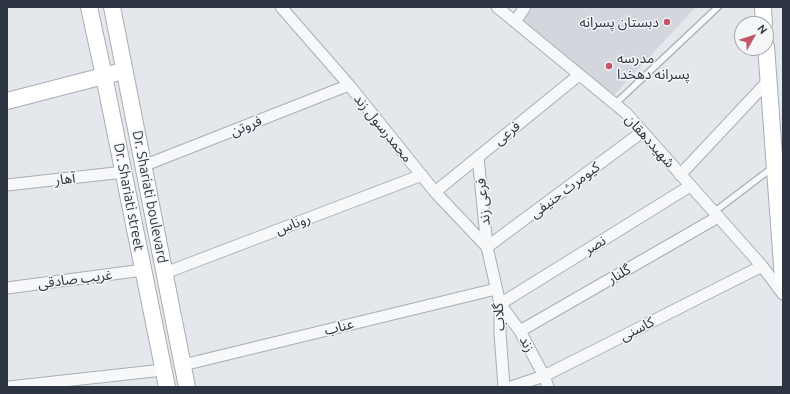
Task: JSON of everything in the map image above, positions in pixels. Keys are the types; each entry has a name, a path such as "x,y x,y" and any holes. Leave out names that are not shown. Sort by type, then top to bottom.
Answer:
{"main road":[{"name":"Dr. Shariati street","path":"89,7 167,387"},
{"name":"Dr. Shariati boulevard","path":"112,7 183,365 186,387"},
{"path":"767,56 779,164 783,279"},
{"path":"7,100 125,72"}],"street":[{"name":"محمدرسول زند","path":"281,7 349,85 435,192 487,247"},
{"name":"شهیددهقان","path":"496,7 626,113 762,266 783,294"},
{"path":"515,22 525,7"},
{"name":"فرعی","path":"435,192 579,75"},
{"path":"680,175 769,80"},
{"name":"فروتن","path":"143,166 349,85"},
{"name":"کیومرث حنیفی","path":"487,247 642,132"},
{"name":"فرعی زند","path":"478,156 487,247"},
{"name":"آهار","path":"7,185 124,172"},
{"name":"روناس","path":"165,273 422,175"},
{"name":"نصر","path":"500,304 690,186"},
{"name":"گلنار","path":"520,331 716,215"},
{"name":"گلاب","path":"487,247 500,304 500,333 504,387"},
{"name":"کاسنی","path":"511,387 544,376 762,266"},
{"name":"غریب صادقی","path":"7,288 143,270"},
{"name":"عناب","path":"183,365 496,289"},
{"name":"زند","path":"500,304 520,331 544,376 548,387"},
{"path":"9,387 163,370"}],"lane":[{"path":"615,104 718,7"},
{"name":"گلنار","path":"716,215 779,164"}],"shaded area":[{"name":"مدرسه پسرانه دهخدا","path":"531,7 696,7 613,96 522,19"}],"place":[{"name":"دبستان پسرانه","path":"667,22"},
{"name":"مدرسه پسرانه دهخدا","path":"609,66"}]}
